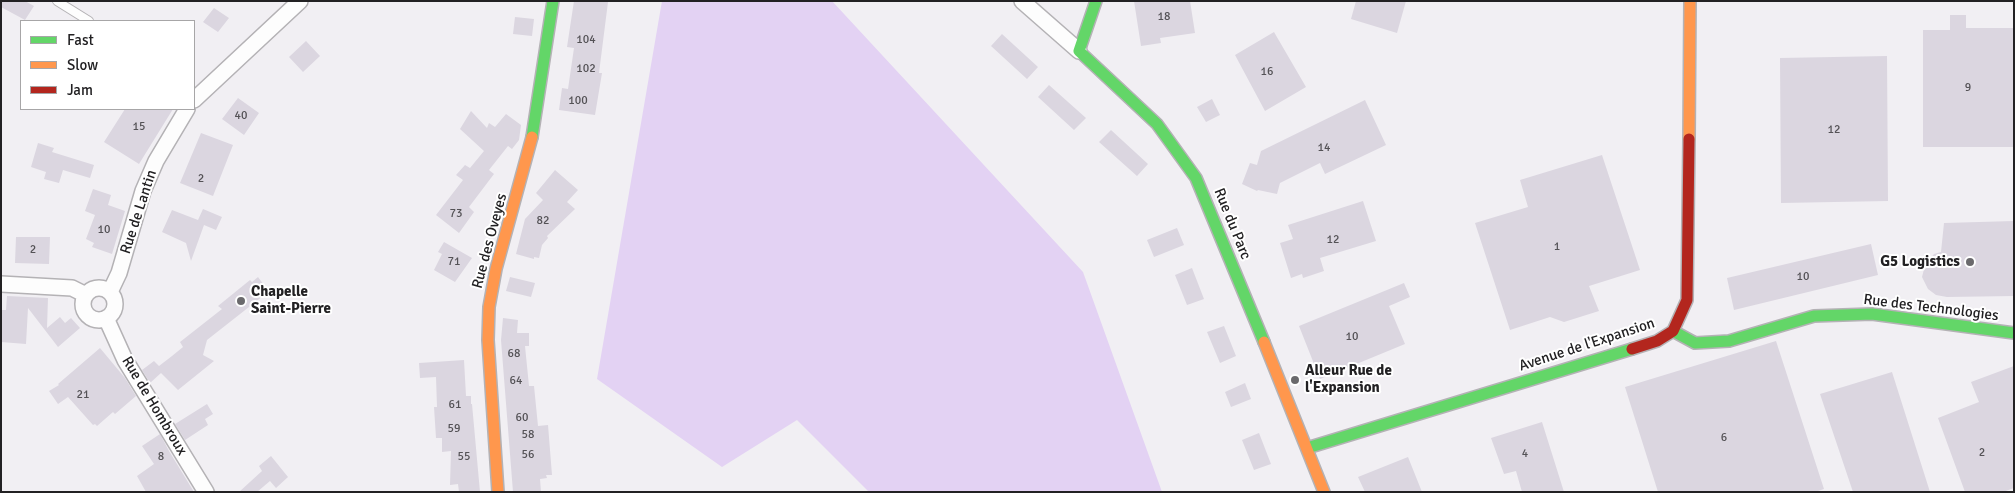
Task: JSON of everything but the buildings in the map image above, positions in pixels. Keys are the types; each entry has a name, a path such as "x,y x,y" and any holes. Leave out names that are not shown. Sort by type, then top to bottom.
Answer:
{"street":[{"path":"195,96 300,1"},
{"name":"Rue des Oveyes","path":"498,492 488,340 489,307 496,270 531,148 553,1"},
{"path":"1022,1 1080,51 1096,1"},
{"name":"Avenue de l'Expansion","path":"1307,448 1657,341 1673,331 1687,300 1690,1"},
{"name":"Rue du Parc","path":"1080,51 1157,124 1196,178 1324,492"},
{"name":"Rue de Lantin","path":"110,292 119,273 142,190 156,160 186,110"},
{"path":"1,284 72,288 86,294"},
{"path":"100,288 110,292 115,299 114,311 106,318 97,320 87,314 83,303 86,294 93,289 100,288"},
{"name":"Rue des Technologies","path":"1673,331 1695,343 1729,341 1814,316 1872,314 2014,333"},
{"name":"Rue de Hombroux","path":"106,318 125,360 206,492"}],"lane":[{"path":"57,1 86,20"}],"shaded area":[{"path":"662,1 832,1 1083,272 1162,492 869,492 797,420 722,467 597,379"}],"traffic: fast":[{"path":"532,137 553,1"},
{"path":"1096,1 1079,51 1157,124 1196,178 1264,342"},
{"path":"1673,331 1695,343 1729,341 1814,316 1872,314 2014,333"},
{"path":"1307,448 1632,349"}],"traffic: slow":[{"path":"1689,139 1690,1"},
{"path":"498,492 488,340 489,307 496,269 532,137"},
{"path":"1264,342 1324,492"}],"traffic: jam":[{"path":"1632,349 1657,341 1673,331 1687,300 1689,139"}],"place":[{"name":"G5 Logistics","path":"1970,262"},
{"name":"Chapelle Saint-Pierre","path":"241,301"},
{"name":"Alleur Rue de l'Expansion","path":"1295,380"}]}
